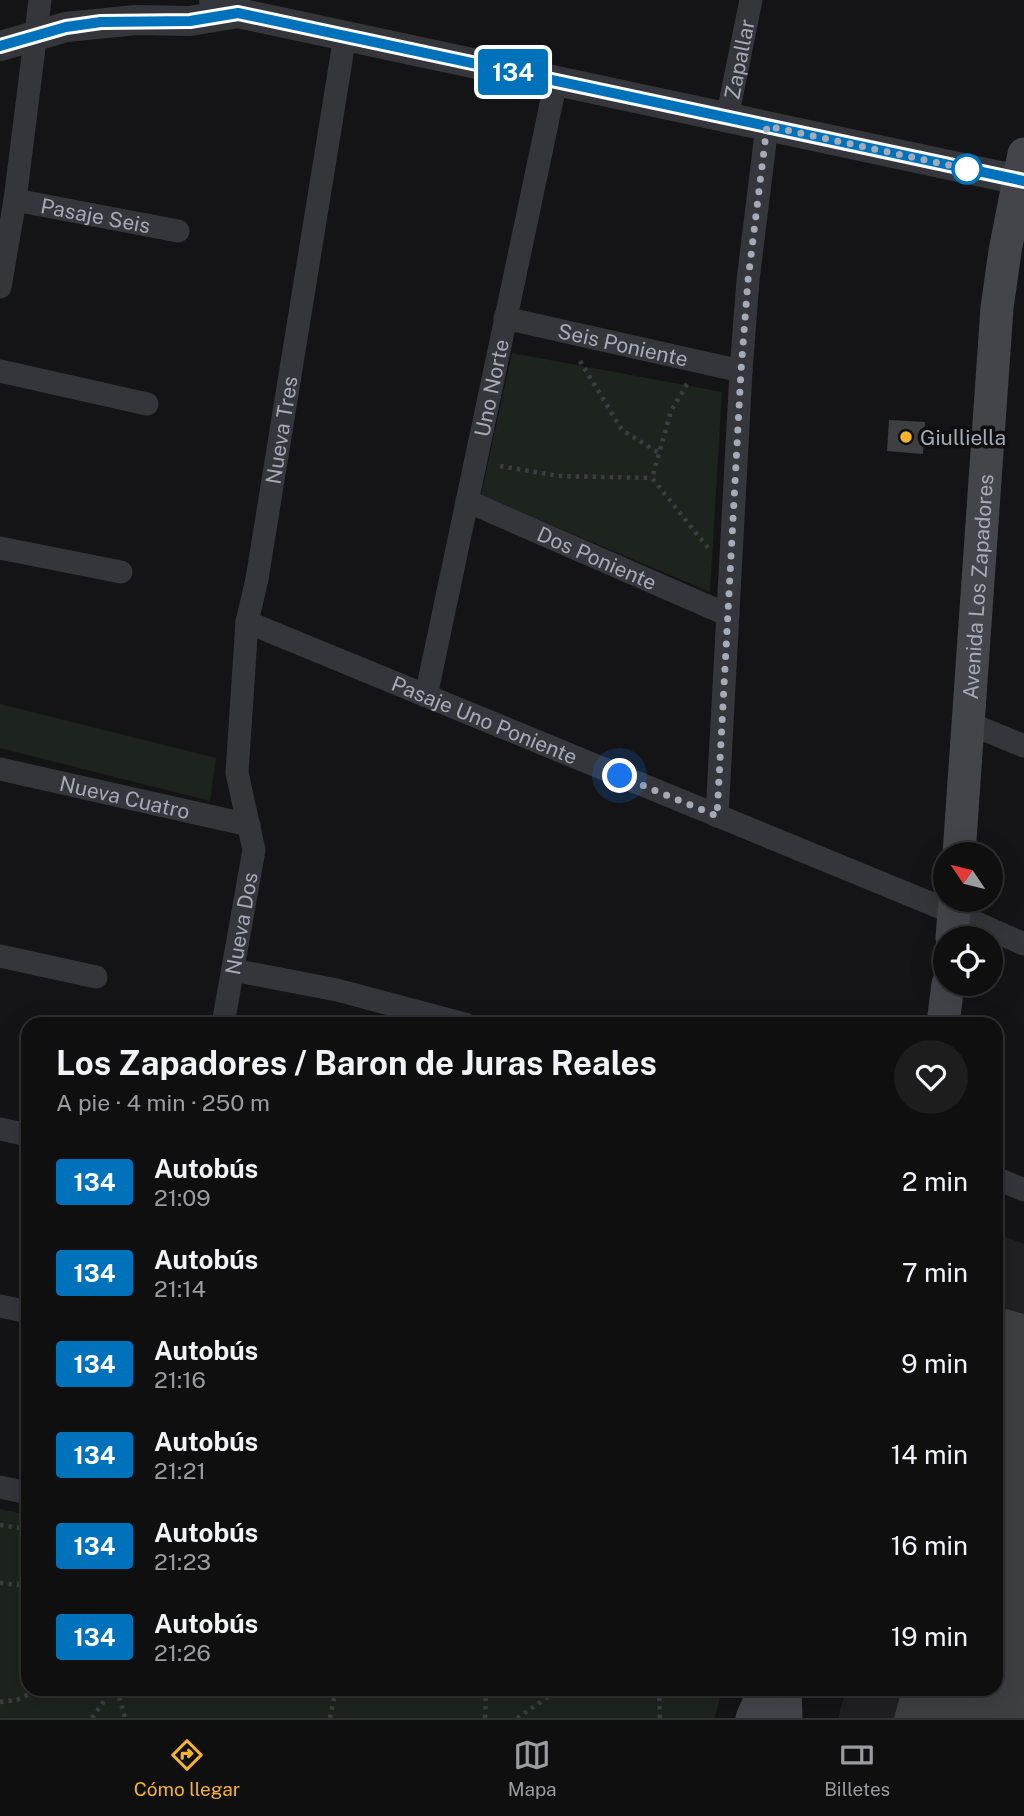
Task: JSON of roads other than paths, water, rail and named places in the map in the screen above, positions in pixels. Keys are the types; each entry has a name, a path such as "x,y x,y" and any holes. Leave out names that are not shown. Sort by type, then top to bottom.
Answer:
{"main road":[{"name":"Avenida Los Zapadores","path":"959,842 997,308 1007,240 1022,172"},
{"path":"944,1017 946,996"},
{"path":"752,1718 762,1696"},
{"path":"785,1696 786,1718"}],"street":[{"path":"0,287 15,200 40,0"},
{"name":"Zapallar","path":"727,118 751,0"},
{"path":"0,46 36,34 101,22 190,21 226,7 345,36 727,118 1022,172"},
{"name":"Nueva Tres","path":"248,825 237,773 247,622 259,565 345,36"},
{"name":"Uno Norte","path":"426,695 556,81"},
{"path":"717,816 741,371 748,280 767,126"},
{"name":"Pasaje Seis","path":"15,200 178,231"},
{"name":"Seis Poniente","path":"506,318 741,371"},
{"path":"0,371 148,404"},
{"name":"Dos Poniente","path":"467,501 728,615"},
{"path":"0,548 121,572"},
{"name":"Pasaje Uno Poniente","path":"247,622 1024,944"},
{"path":"968,723 1024,746"},
{"name":"Nueva Cuatro","path":"0,769 248,825"},
{"name":"Nueva Dos","path":"224,1017 254,850 248,825"},
{"path":"0,956 96,977"},
{"path":"233,970 337,990 439,1017"},
{"path":"0,1129 21,1134"},
{"path":"1003,1181 1024,1190"},
{"path":"0,1306 21,1310"},
{"path":"0,1487 21,1492"}],"place":[{"name":"Giulliella","path":"906,437"}]}
